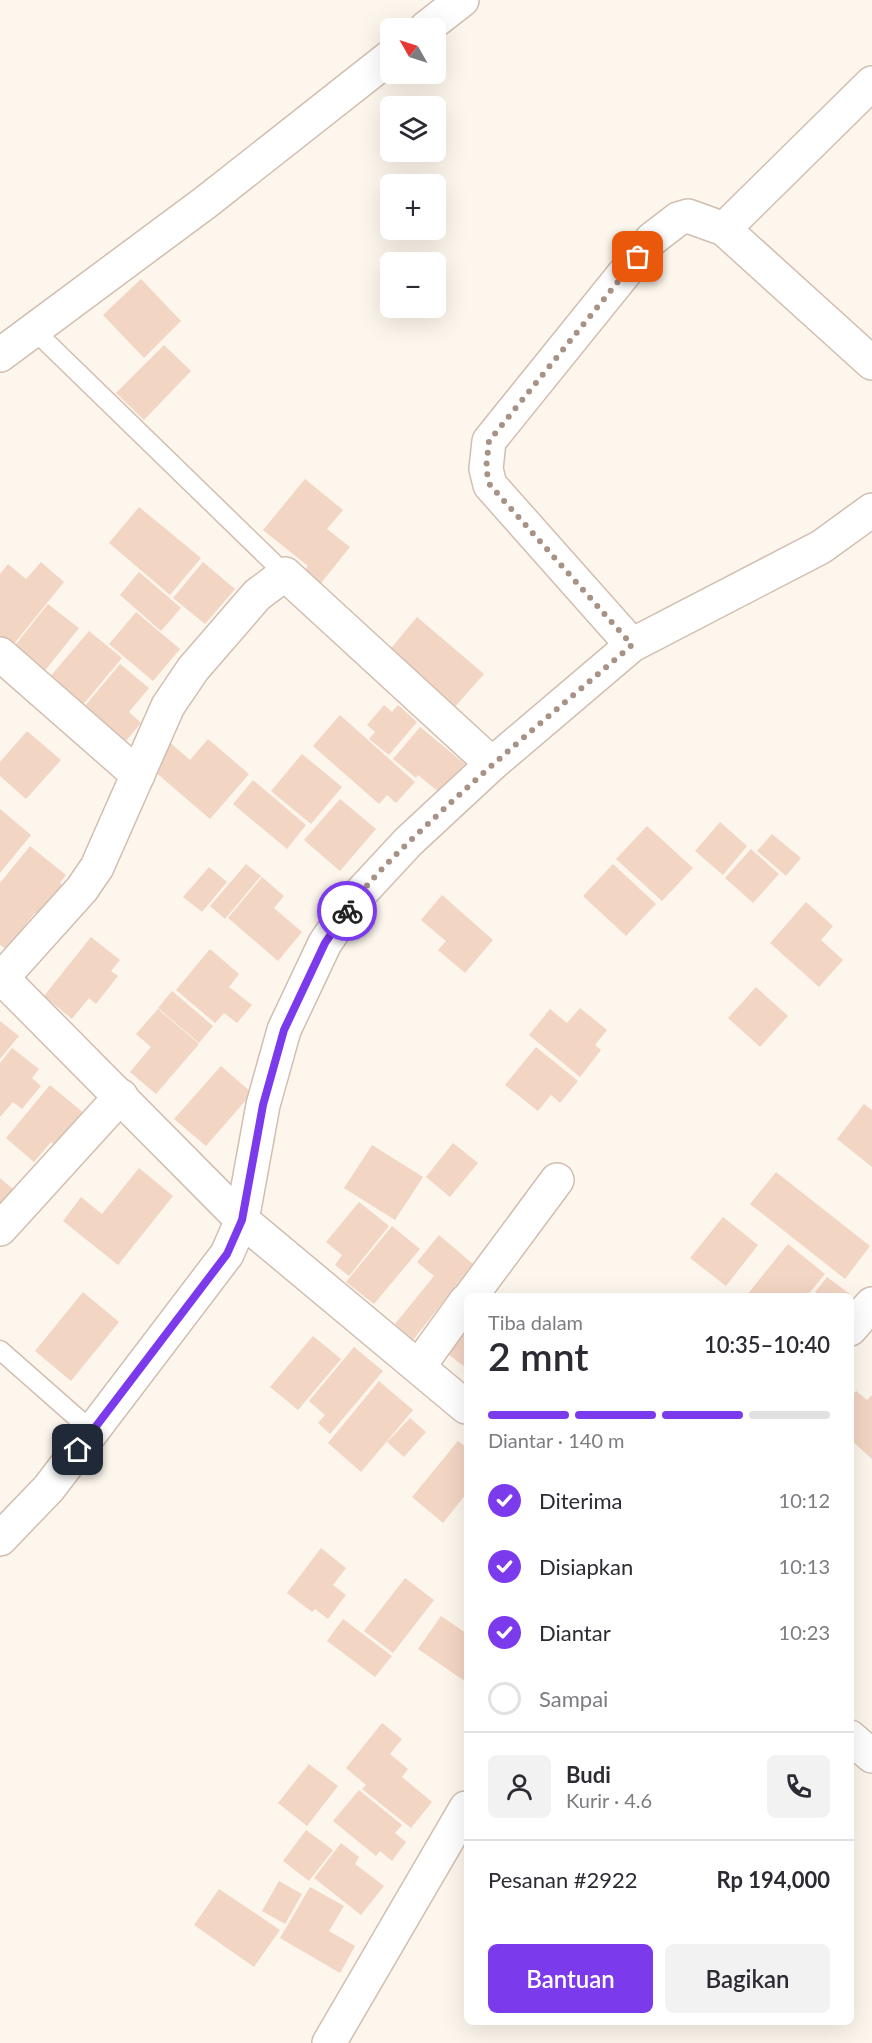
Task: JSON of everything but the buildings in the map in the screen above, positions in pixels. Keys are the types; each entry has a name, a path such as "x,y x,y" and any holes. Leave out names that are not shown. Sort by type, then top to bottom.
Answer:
{"street":[{"path":"439,18 462,0"},
{"path":"0,355 206,202 380,65"},
{"path":"724,229 872,83"},
{"path":"632,645 490,485 486,469 489,441 652,239 678,219 688,216 724,229 872,363"},
{"path":"0,1539 49,1488 227,1254 242,1220 263,1105 284,1030 325,943 357,897 394,858 492,764 632,645 821,548 872,510"},
{"path":"464,1405 242,1220 1,977 82,889 97,867 168,706 193,669 257,595 285,574 492,764"},
{"path":"0,654 138,775"},
{"path":"0,1228 121,1096"},
{"path":"473,1293 557,1180"},
{"path":"854,1324 872,1304"},
{"path":"419,1366 464,1305"},
{"path":"854,1740 872,1756"},
{"path":"329,2043 464,1811"}],"lane":[{"path":"34,330 285,574"},
{"path":"0,1350 92,1431"}],"way so far":[{"path":"347,911 357,897 425,826 492,764 632,645 490,485 486,469 489,441 638,257"}],"route":[{"path":"78,1450 227,1254 242,1220 263,1105 284,1030 325,943 347,911"}]}
